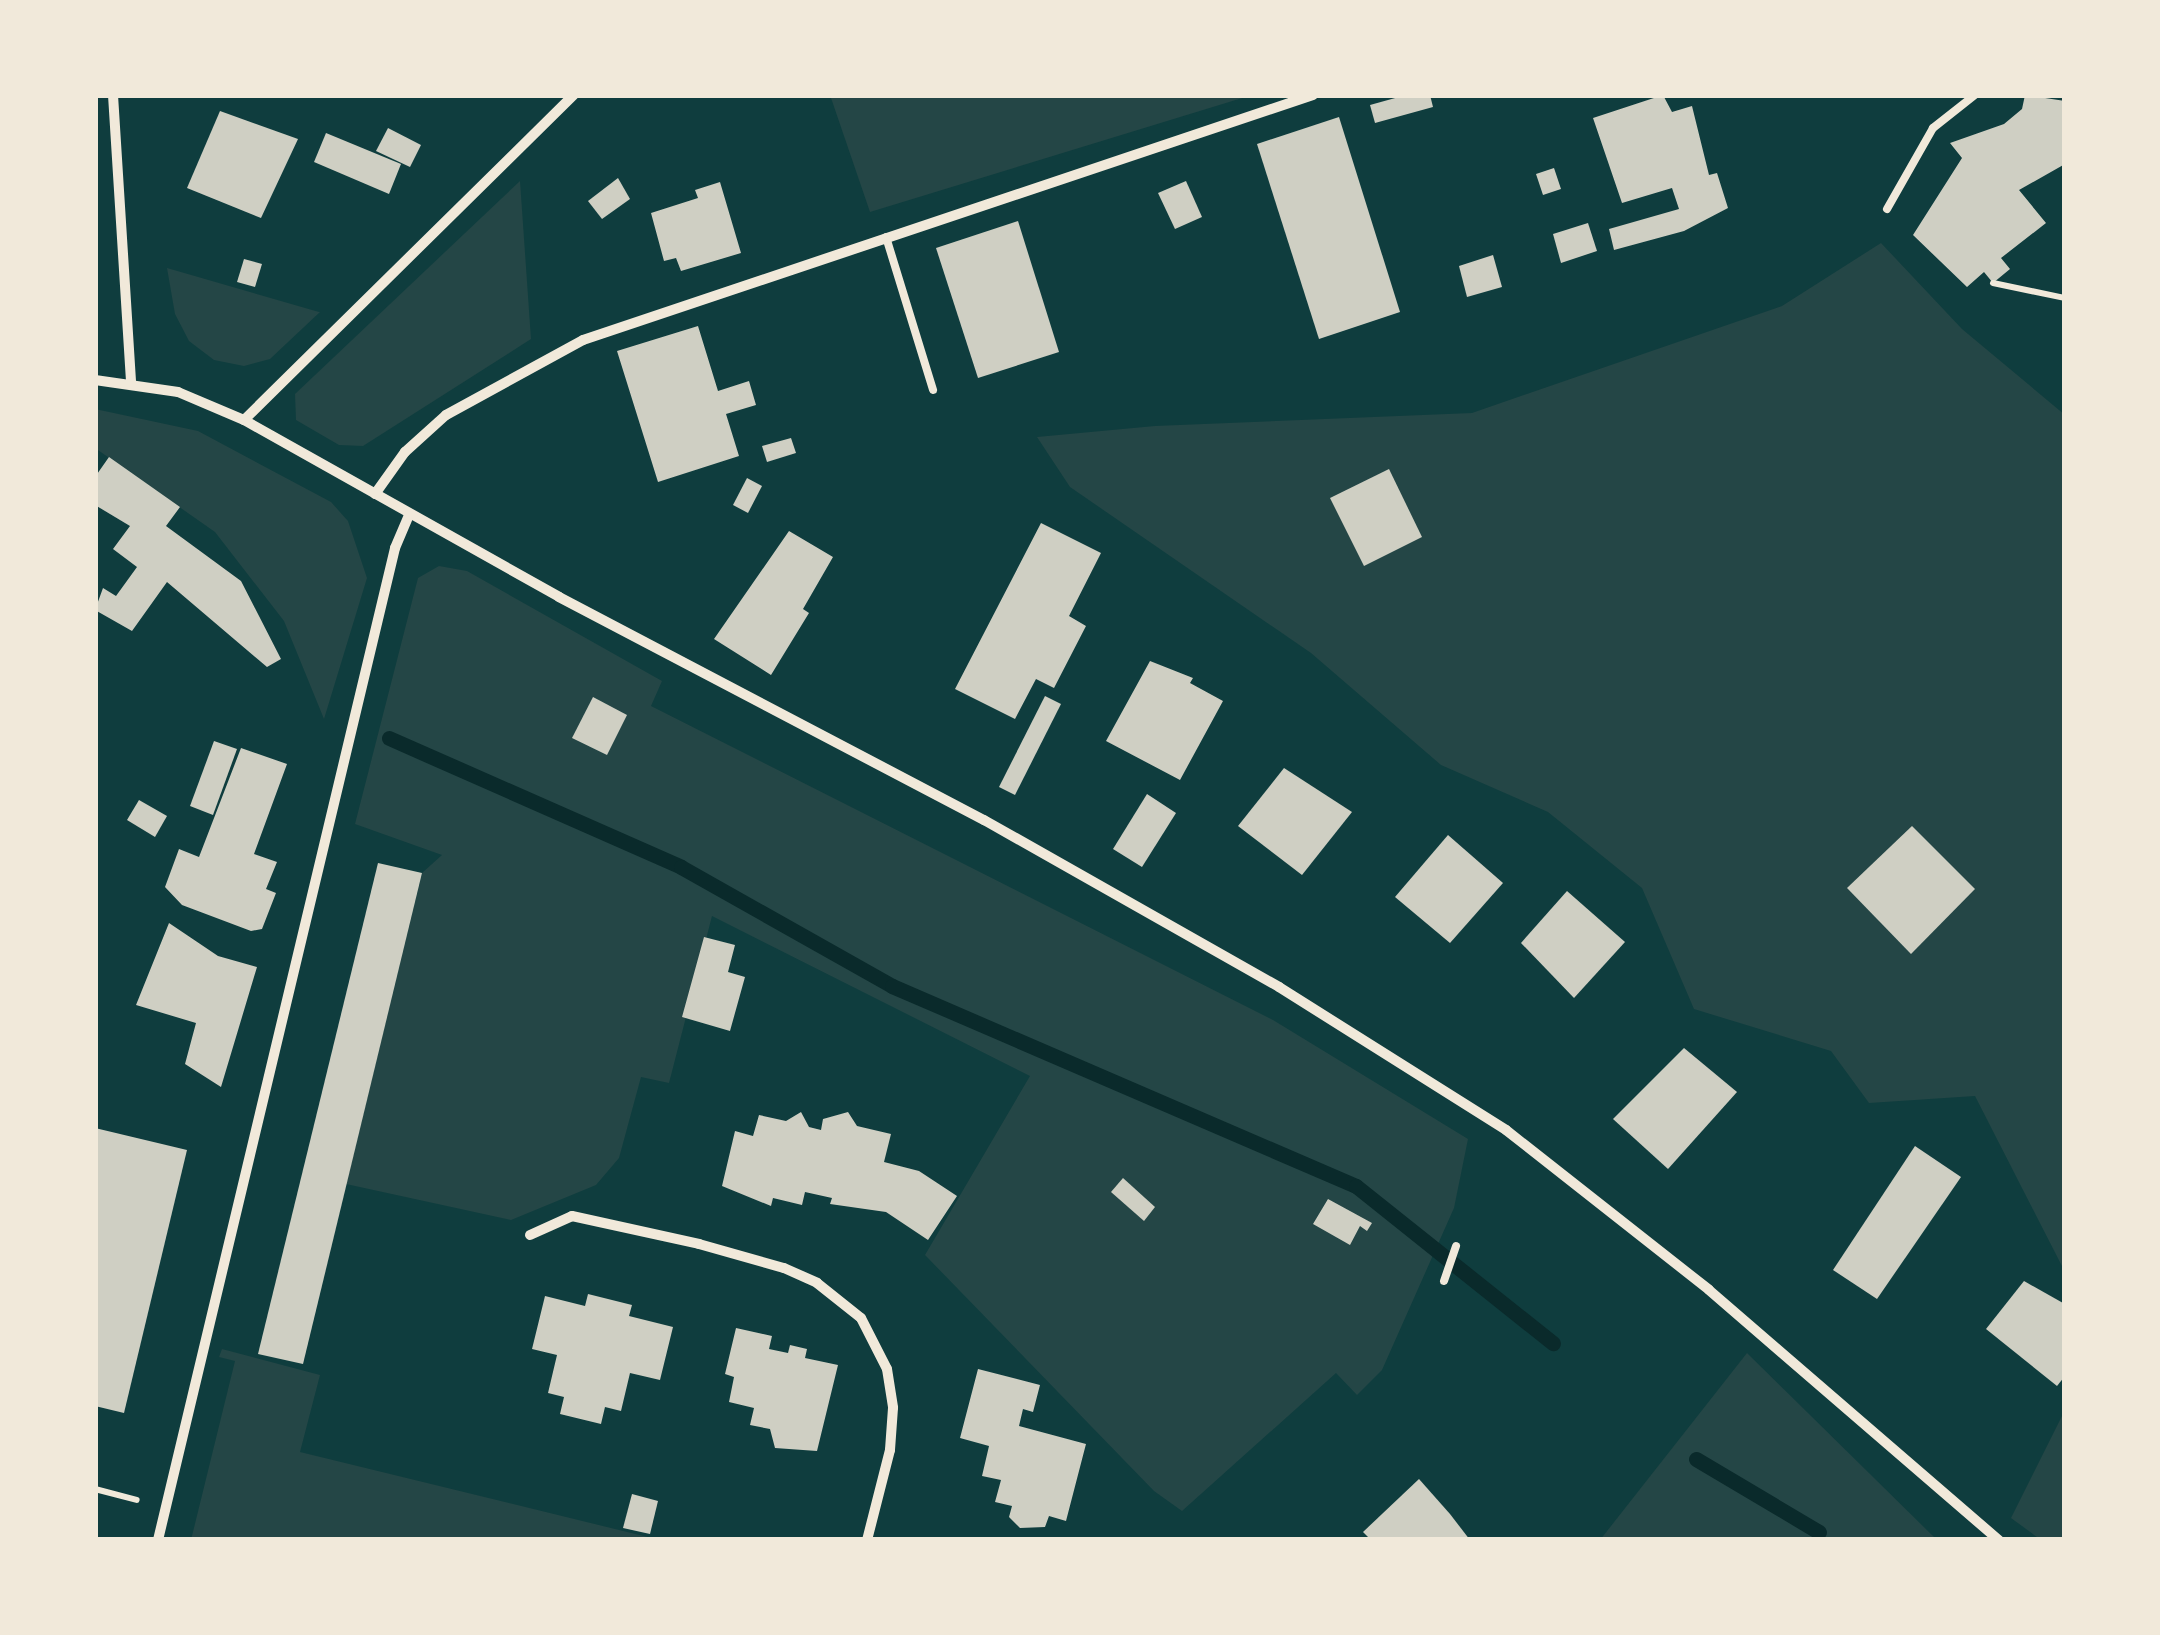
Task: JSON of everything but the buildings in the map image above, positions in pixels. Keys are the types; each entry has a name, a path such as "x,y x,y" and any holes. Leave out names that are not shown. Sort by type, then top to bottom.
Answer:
{"street":[{"path":"113,95 131,383"},
{"path":"244,420 574,95"},
{"path":"375,494 405,452 446,415 559,352 886,237 1313,95"},
{"path":"95,380 131,383 200,399 244,420 409,515 984,820 1454,1096 1710,1290 1999,1540"},
{"path":"158,1540 395,548 409,515"},
{"path":"530,1235 572,1216 618,1225 784,1268 853,1311 887,1369 892,1408 890,1450 867,1540"}],"lane":[{"path":"1888,209 1933,128 1976,95"},
{"path":"886,237 933,390"},
{"path":"1444,1282 1456,1246"}],"path":[{"path":"1993,283 2065,298"},
{"path":"95,1490 166,1508"}],"shaded area":[{"path":"830,95 1252,95 870,212"},
{"path":"520,181 531,339 363,446 339,445 296,420 295,394"},
{"path":"1881,243 1962,329 2065,415 2065,1272 1975,1096 1869,1103 1831,1051 1694,1009 1642,888 1548,812 1441,765 1311,653 1070,487 1037,437 1155,426 1472,413 1782,306"},
{"path":"167,268 320,312 270,359 244,366 214,360 189,341 175,314"},
{"path":"95,409 198,431 331,502 348,521 367,578 324,719 284,621 215,532 95,448"},
{"path":"439,566 467,571 662,681 651,706 1273,1020 1468,1139 1454,1208 1382,1370 1357,1395 1336,1373 1182,1511 1154,1491 925,1255 1030,1076 712,916 669,1083 641,1077 619,1158 596,1185 511,1220 346,1184 422,873 442,855 355,824 418,578"},
{"path":"222,1349 320,1375 300,1452 660,1540 191,1540 235,1361 219,1357"},
{"path":"1747,1353 1933,1536 1937,1540 1600,1540"},
{"path":"2065,1410 2065,1540 2041,1540 2011,1518"}],"waterway":[{"path":"389,738 681,867 892,986 1356,1186 1553,1343"},
{"path":"1696,1459 1819,1532"}]}
